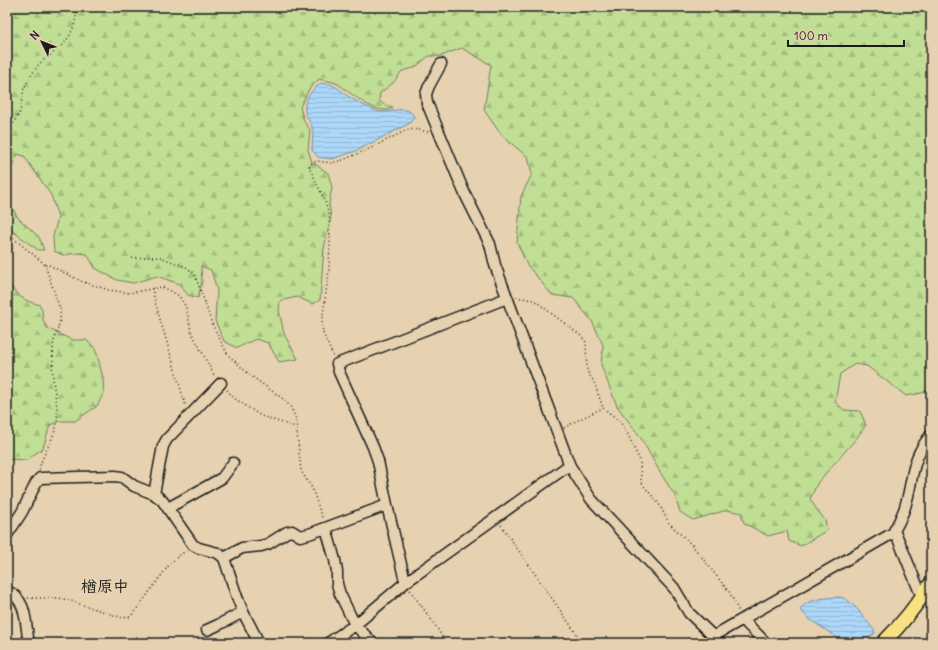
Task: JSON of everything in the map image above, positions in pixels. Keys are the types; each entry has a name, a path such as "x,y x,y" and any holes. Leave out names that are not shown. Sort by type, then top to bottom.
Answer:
{"main road":[{"path":"883,643 924,595 931,583"}],"street":[{"path":"441,64 426,94 427,103 464,192 490,244 495,265 570,466 591,499 674,588 689,613 710,632 710,640"},
{"path":"406,582 378,461 339,372 337,364 507,298"},
{"path":"154,494 162,446 221,383"},
{"path":"710,640 744,618 893,533 904,510 912,472 919,452 931,435"},
{"path":"168,508 222,478 233,463"},
{"path":"328,643 355,625 406,582 565,468 570,466"},
{"path":"7,535 22,512 40,478 122,477 134,486 154,494 162,500 193,545 218,553 224,558 243,612 259,643"},
{"path":"224,558 242,548 268,544 287,532 292,531 300,536 308,534 387,505"},
{"path":"326,528 335,560 337,584 340,594 355,625 373,643"},
{"path":"893,533 899,541 918,590 924,595"},
{"path":"7,591 12,593 21,601 29,643"},
{"path":"207,630 218,626 243,612"},
{"path":"744,618 747,624 766,643"}],"path":[{"path":"7,142 7,134 20,112 24,88 40,63 64,45 74,26 79,7"},
{"path":"337,364 322,328 329,270 329,216 325,201 309,167 310,164 317,161 332,163 343,160 405,131 413,129 435,132 438,131"},
{"path":"7,233 44,265 60,309 61,316 54,345 53,363 53,380 58,414 53,435 40,464 40,478"},
{"path":"132,258 160,257 186,267 194,273 212,324 228,355 250,375 283,399 290,406 295,416 297,427 301,470 312,488 326,528"},
{"path":"44,265 49,265 83,282 109,290 129,293 162,287 179,296 186,307 191,331 216,379 234,398 261,416 297,427"},
{"path":"152,288 187,412 190,416"},
{"path":"507,298 514,296 534,300 581,336 586,342 587,371 594,382 603,408 616,418 625,428 640,461 641,481 643,485 659,504 669,523 692,545 730,593 739,613 744,618"},
{"path":"558,432 574,422 603,408"},
{"path":"496,518 583,643"},
{"path":"21,601 27,598 59,598 123,618 129,617 134,613 169,566 177,557 193,545"},
{"path":"406,582 408,588 446,643"}],"green space":[{"path":"7,7 931,7 931,388 922,393 906,396 867,366 855,364 840,374 835,402 844,410 860,411 866,425 855,440 818,482 810,499 825,520 827,530 801,546 789,541 787,531 768,536 744,523 741,513 727,510 693,520 680,512 674,494 641,438 617,406 601,365 603,345 592,321 573,298 552,295 527,265 517,242 521,196 532,174 528,157 502,136 484,110 491,65 462,48 441,56 429,56 414,68 402,71 393,83 380,93 379,100 384,105 393,107 387,110 380,110 365,103 334,82 319,79 309,89 300,107 304,121 310,130 308,150 312,162 328,173 332,187 329,204 331,217 324,248 320,300 313,304 297,297 280,301 279,310 284,334 298,359 279,362 268,343 256,339 237,348 224,341 215,321 217,290 211,270 201,266 202,282 198,298 188,295 179,284 157,276 133,283 117,280 95,268 87,254 78,253 63,255 54,251 53,237 58,217 51,195 24,156 18,154 9,171 8,200 18,218 39,237 44,250 38,250 7,227"},
{"path":"7,281 20,297 40,305 43,320 47,328 72,340 86,340 94,347 103,378 104,393 97,406 75,421 60,421 50,425 43,448 27,460 7,459"}],"water":[{"path":"321,83 333,85 351,98 377,111 407,110 414,117 410,123 356,151 332,159 318,157 312,150 313,129 305,112 305,106 309,95"},
{"path":"840,597 850,602 874,630 875,633 862,643 845,643 808,618 800,610 807,603 812,601 823,598"}],"district":[{"name":"楢原中","path":"105,586"}]}
